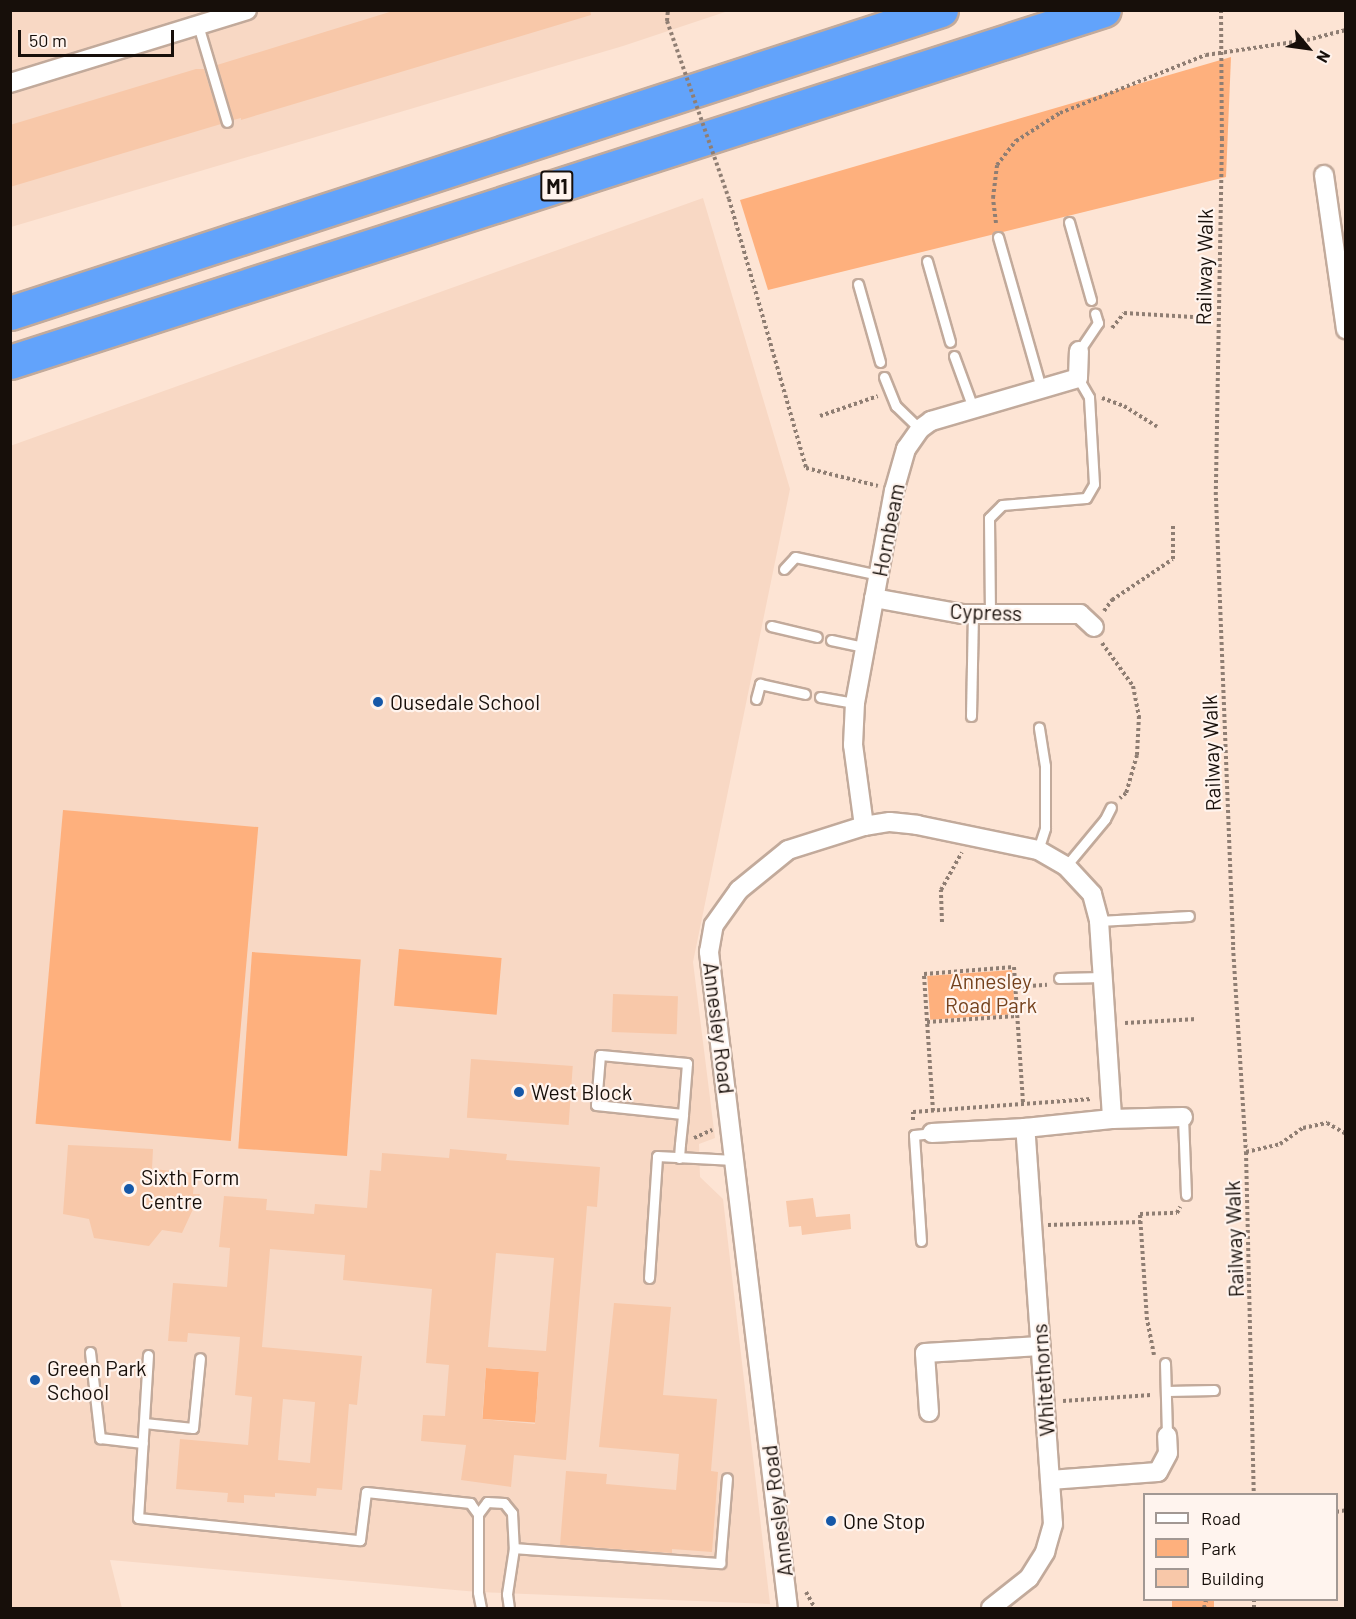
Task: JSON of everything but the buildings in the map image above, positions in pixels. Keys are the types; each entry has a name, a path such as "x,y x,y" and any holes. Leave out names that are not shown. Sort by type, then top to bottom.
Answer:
{"highway":[{"name":"M1","path":"10,313 942,10"},
{"name":"M1","path":"10,362 1104,10"}],"street":[{"path":"10,82 247,10"},
{"path":"1324,175 1338,217 1346,329"},
{"path":"920,429 930,421 1078,378 1083,346"},
{"name":"Hornbeam","path":"864,826 853,745 855,703 894,490 906,448 920,429"},
{"name":"Cypress","path":"874,598 982,614 1080,614 1094,627"},
{"name":"Annesley Road","path":"788,1608 709,952 714,925 739,890 788,850 864,826 890,822 1038,850 1066,866 1092,894 1099,921 1112,1119"},
{"path":"923,1134 1025,1128 1112,1119 1183,1117"},
{"name":"Whitethorns","path":"991,1608 1029,1578 1045,1552 1053,1524 1025,1128"},
{"path":"928,1412 925,1353 1040,1346"},
{"path":"1050,1480 1158,1472 1168,1453 1167,1436"}],"lane":[{"path":"198,25 227,122"},
{"path":"1068,222 1091,300"},
{"path":"998,237 1041,388"},
{"path":"927,261 950,342"},
{"path":"858,284 880,362"},
{"path":"1083,346 1098,323 1095,313"},
{"path":"954,356 974,408"},
{"path":"884,376 896,406 920,429"},
{"path":"971,716 989,518 1002,505 1086,498 1094,484 1089,397 1078,378"},
{"path":"784,569 795,557 879,574"},
{"path":"771,626 817,637"},
{"path":"831,640 865,647"},
{"path":"756,699 760,684 805,694"},
{"path":"820,697 855,703"},
{"path":"1038,850 1045,828 1045,766 1039,727"},
{"path":"1066,866 1105,819 1111,807"},
{"path":"1099,921 1189,916"},
{"path":"1059,978 1103,977"},
{"path":"679,1158 683,1114 687,1063 600,1055 596,1105 683,1114"},
{"path":"1183,1117 1186,1195"},
{"path":"921,1241 923,1134"},
{"path":"649,1278 657,1156 734,1160"},
{"path":"90,1352 100,1438 143,1443"},
{"path":"148,1355 138,1518 360,1540 366,1492 470,1503 478,1514 478,1592 481,1608"},
{"path":"144,1424 193,1428 200,1358"},
{"path":"1165,1363 1167,1436"},
{"path":"1167,1393 1214,1390"},
{"path":"514,1548 720,1563 727,1478"},
{"path":"478,1514 487,1502 504,1503 512,1513 514,1548 507,1593 509,1608"}],"path":[{"path":"668,10 667,21 729,199 806,468 894,490"},
{"name":"Railway Walk","path":"1221,10 1216,498 1233,947 1246,1152 1254,1493"},
{"path":"998,237 993,198 997,165 1016,141 1060,113 1206,55 1306,40 1346,30"},
{"path":"1083,346 1103,339 1124,314 1193,317"},
{"path":"820,416 890,392"},
{"path":"1089,397 1105,398 1124,406 1156,427"},
{"path":"1111,807 1126,793 1137,755 1139,716 1133,686 1109,655 1094,627 1112,600 1173,559 1173,524"},
{"path":"942,922 941,890 971,836"},
{"path":"933,1111 924,974 1014,967 1023,1104"},
{"path":"1015,987 1048,985 1059,978"},
{"path":"927,1022 1017,1016"},
{"path":"1106,1024 1197,1019"},
{"path":"923,1134 913,1112 1110,1098"},
{"path":"1246,1152 1280,1144 1303,1128 1327,1123 1346,1134"},
{"path":"680,1144 714,1130 731,1128"},
{"path":"1155,1357 1147,1320 1140,1214 1177,1212 1186,1195"},
{"path":"1032,1226 1141,1222"},
{"path":"1044,1402 1167,1393"},
{"path":"803,1586 815,1608"}],"shaded area":[{"path":"11,11 728,11 623,46 11,227"},
{"name":"Ousedale School","path":"703,198 790,489 693,962 715,1138 699,1144 700,1177 723,1199 770,1604 478,1592 110,1560 122,1608 11,1608 10,446"}],"green space":[{"path":"1231,57 1226,177 768,290 740,200"},
{"path":"63,810 258,827 231,1141 36,1124"},
{"path":"399,949 502,958 497,1015 394,1006"},
{"path":"252,952 361,960 347,1156 238,1149"},
{"name":"Annesley Road Park","path":"1012,970 1015,1014 930,1020 927,976"},
{"path":"486,1368 539,1372 535,1423 482,1419"},
{"path":"1172,1601 1214,1601 1214,1608 1172,1608"}],"place":[{"name":"Ousedale School","path":"378,702"},
{"name":"West Block","path":"519,1092"},
{"name":"Sixth Form Centre","path":"129,1189"},
{"name":"Green Park School","path":"35,1380"},
{"name":"One Stop","path":"831,1521"}]}
